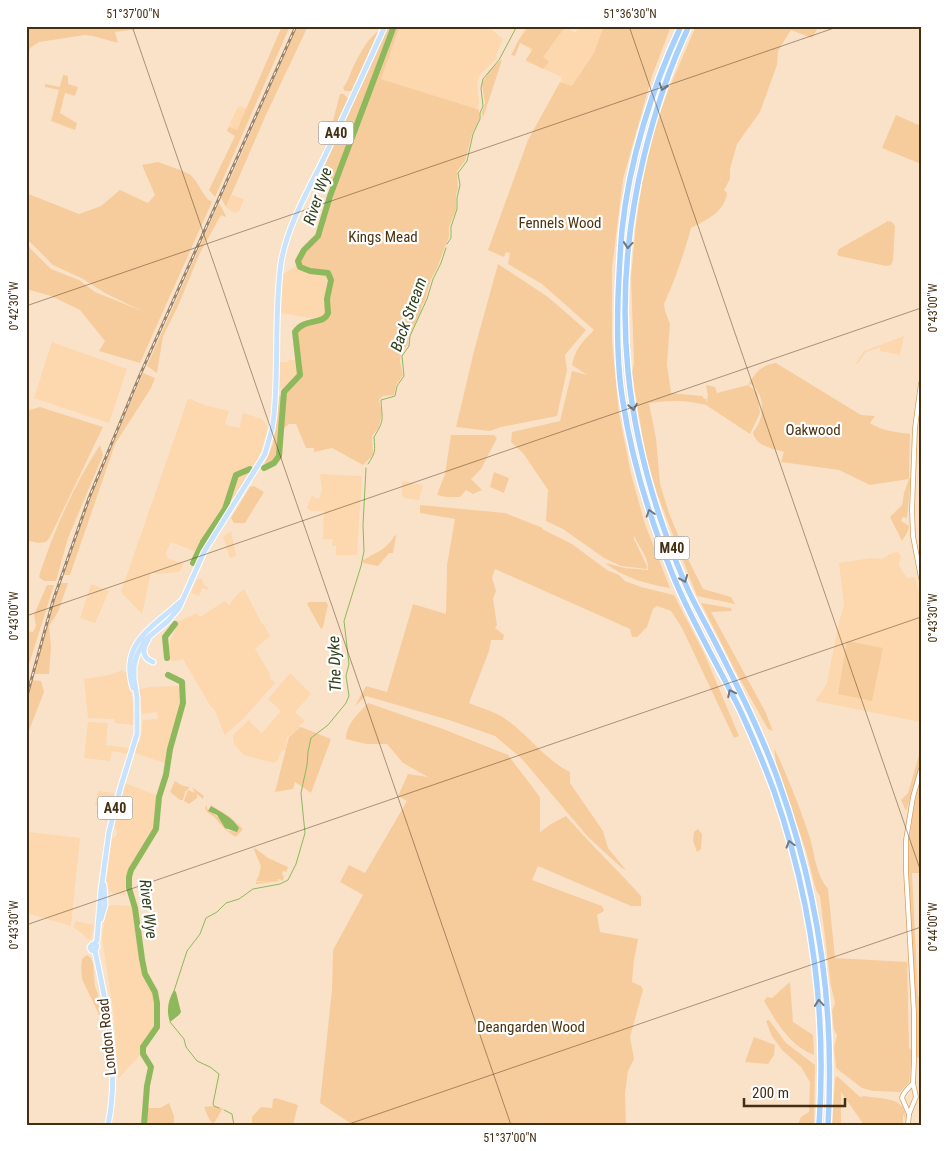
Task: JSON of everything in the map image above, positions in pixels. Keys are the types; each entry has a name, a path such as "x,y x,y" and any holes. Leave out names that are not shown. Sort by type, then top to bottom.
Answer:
{"highway":[{"name":"M40","path":"681,26 660,75 652,100 633,170 624,215 619,275 618,320 622,400 639,476 674,579 754,740 784,824 802,887 817,981 822,1052 820,1125"},
{"name":"M40","path":"689,26 672,63 660,97 641,169 629,229 624,317 629,386 645,468 663,525 698,612 751,713 777,776 793,824 810,889 827,1002 830,1056 828,1125"}],"main road":[{"name":"A40","path":"98,932 101,890 109,832 137,734 137,700 134,672 137,655 144,641 179,608 204,552 250,481 265,454 272,428 275,401 281,263 286,242 385,26"},
{"name":"A40","path":"137,700 129,670 132,654 140,638 182,600"},
{"path":"152,628 179,608"},
{"path":"153,662 147,660 144,655 144,649 147,642 164,624"},
{"name":"A40","path":"98,932 105,904 104,870"},
{"path":"99,918 102,898"},
{"name":"London Road","path":"98,932 95,951 108,1022 112,1060 112,1100 108,1125"}],"street":[{"path":"921,383 915,428 912,519 913,536 921,578"},
{"path":"908,1125 909,1114 916,1099 913,1083 914,1012 906,840 912,797 921,769"},
{"path":"909,1114 902,1096 913,1083"},
{"path":"908,1091 914,1092"},
{"path":"905,1104 913,1104"}],"shaded area":[{"path":"400,26 487,26 503,39 496,55 497,58 479,76 477,82 479,103 477,109 381,79"},
{"path":"527,26 565,26 575,33 580,26 609,26 576,88 561,82 562,77 525,61 531,52 530,49 518,41"},
{"path":"241,106 247,109 237,130 229,127 229,125 233,125 230,123 238,107 240,108"},
{"path":"232,195 244,199 239,211 234,213 226,207"},
{"path":"296,266 306,272 327,276 326,312 323,317 310,318 281,313 283,274"},
{"path":"904,336 900,355 880,351 879,348 866,352 856,363 864,351"},
{"path":"52,342 127,369 109,423 34,398"},
{"path":"289,360 296,360 297,376 292,382 279,390 280,362 287,362"},
{"path":"188,399 229,411 225,423 227,425 239,428 243,413 262,419 268,427 255,466 236,473 227,500 216,519 219,520 217,524 214,523 198,547 201,549 199,553 171,542 166,552 167,558 184,564 179,572 158,574 151,572 142,614 121,592"},
{"path":"253,469 233,500 230,497 236,477"},
{"path":"320,474 362,476 357,555 336,555 336,546 332,546 333,539 323,539 324,511 311,511 307,508 312,496 319,499 322,489"},
{"path":"402,481 423,485 419,500 404,498 402,494"},
{"path":"231,531 236,556 230,558 223,537"},
{"path":"897,552 900,554 901,559 899,566 907,578 915,577 921,602 921,722 815,701 826,685 844,605 839,563 871,558 882,559"},
{"path":"197,579 202,579 204,585 209,588 207,590 202,588 199,596 191,593"},
{"path":"91,584 109,591 95,623 80,618"},
{"path":"244,589 270,636 255,649 275,683 243,719 225,735 215,710 211,707 183,659 168,660 167,652 179,621 197,613 200,617 225,601 229,605"},
{"path":"123,670 123,672 126,672 133,702 134,725 115,723 114,719 88,718 84,679 109,675"},
{"path":"290,673 311,694 295,712 305,721 299,726 301,728 287,737 286,749 281,751 278,760 274,763 244,755 234,744 233,737 235,733 250,719 251,723 262,733 281,711 268,699"},
{"path":"181,686 180,709 171,746 170,765 135,753 138,742 140,742 143,720 158,719 157,712 142,714 138,690 149,687"},
{"path":"88,722 108,723 106,745 129,748 127,754 112,751 110,761 84,758"},
{"path":"125,783 161,797 156,824 128,873 124,895 112,893 106,886 110,847 112,839 116,836 117,831 114,827"},
{"path":"98,791 114,793 110,808 95,805"},
{"path":"211,806 233,821 239,828 237,832 225,828 217,815 208,811"},
{"path":"29,832 80,838 71,926 26,913 26,853"},
{"path":"109,906 134,906 141,961 153,990 156,1003 154,1028 141,1046 141,1054 118,1079 114,1016 102,938 105,917"},
{"path":"75,921 94,925 91,939 87,939 74,928"},
{"path":"174,990 181,1012 170,1022 168,1006"}],"green space":[{"path":"26,26 160,26 115,32 118,43 85,35 39,42 30,48 26,65"},
{"path":"282,26 290,26 215,197 209,190 235,136 227,130 229,127 237,130"},
{"path":"297,26 308,26 265,117 226,207 221,198"},
{"path":"388,26 391,26 331,187 318,180"},
{"name":"Kings Mead","path":"395,26 400,26 381,79 477,109 479,110 479,120 472,134 465,161 457,171 456,210 449,227 449,237 431,279 420,314 409,335 408,344 401,354 400,361 403,375 396,385 394,395 383,396 379,400 382,413 379,427 372,436 373,455 363,465 332,448 314,452 314,448 306,448 296,424 288,424 283,428 286,391 299,380 302,370 296,337 297,331 310,322 322,321 328,316 328,294 331,277 326,271 301,266 299,263 300,259 320,235 326,212"},
{"path":"529,26 562,26 564,28 543,57 549,62 543,69 526,60 533,49 520,43 515,56 511,55"},
{"name":"Fennels Wood","path":"604,26 671,26 652,76 623,179 612,268 612,341 619,413 631,474 645,524 670,588 636,580 620,573 605,563 625,568 648,570 645,556 634,535 647,569 621,566 604,558 563,529 546,521 548,490 523,453 511,442 512,432 560,421 572,371 587,375 572,365 575,354 594,330 542,284 508,264 510,253 506,252 504,257 488,250 528,140 560,82 572,86 594,53"},
{"name":"Fennels Wood","path":"696,26 819,26 812,38 791,30 778,51 777,65 760,112 737,144 730,169 730,179 724,190 727,193 723,205 714,215 691,228 679,267 664,304 670,324 667,364 671,393 702,396 706,399 706,403 708,396 706,385 715,387 717,393 748,385 757,392 760,413 750,434 706,405 679,401 649,403 656,438 660,484 669,513 686,555 703,589 731,597 735,604 697,596 657,494 646,457 632,374 634,363 631,277 644,170 651,140 667,93"},
{"path":"378,31 352,91 345,91 343,88 358,58 365,46"},
{"path":"501,60 483,118 482,112 485,103 482,84 489,71"},
{"path":"63,75 68,76 68,84 78,87 75,96 65,93 60,113 77,123 75,130 51,121 59,90 45,87 45,84 60,87"},
{"path":"340,94 344,94 348,99 329,142 325,142 326,135 329,136"},
{"path":"896,115 921,126 921,164 882,148"},
{"path":"158,162 189,174 196,181 205,196 212,202 140,363 99,351 105,341 80,310 51,296 26,289 26,244 51,269 79,280 95,292 142,311 53,265 26,238 26,193 79,214 101,206 120,190 148,203 155,195 142,165"},
{"path":"219,203 226,216 221,215 200,253 163,336 157,373 147,366"},
{"path":"888,221 892,222 895,226 893,261 891,265 886,266 837,254 839,249"},
{"path":"498,264 548,297 586,330 565,355 567,370 557,416 501,427 490,431 456,427 474,351"},
{"name":"Oakwood","path":"776,363 861,415 875,416 870,423 875,426 889,431 910,434 909,479 870,485 839,470 781,462 784,452 764,446 754,437 753,432 760,421 762,408 756,389 751,384 748,385 759,370"},
{"path":"143,373 155,378 151,388 115,444 70,575 63,575 86,507"},
{"path":"283,395 277,458 268,467 263,468 273,444 279,396"},
{"path":"40,407 103,427 50,537 46,542 38,543 26,540 26,411"},
{"path":"451,435 494,435 497,438 481,469 471,479 482,490 473,494 466,490 460,497 437,495 445,474"},
{"path":"100,445 103,455 68,538 56,581 44,581 39,577 40,573 59,523 74,491"},
{"path":"494,472 509,478 504,493 490,487"},
{"path":"911,478 907,518 903,517 901,521 909,526 902,541 890,517 902,505 909,479"},
{"path":"254,486 264,492 245,523 234,523 231,518 250,487"},
{"path":"420,505 505,513 543,528 572,544 625,581 674,595 704,653 739,736 734,738 682,628 671,611 657,606 653,609 647,627 637,637 632,637 630,629 495,569 492,578 496,591 493,599 497,625 495,628 504,635 503,640 491,640 489,651 469,703 491,711 513,724 544,754 570,772 570,783 603,831 608,848 626,870 588,837 522,759 495,736 449,720 366,696 355,706 366,686 387,692 413,604 446,614 447,565 455,519 420,513"},
{"path":"395,535 393,553 389,553 378,566 363,563 363,560 385,547"},
{"path":"60,583 68,583 58,612 49,626 51,647 49,674 34,674 46,628"},
{"path":"47,585 54,585 26,674 26,631 33,632 36,626 34,615"},
{"path":"309,602 326,602 328,605 321,629 307,604"},
{"path":"701,603 731,608 732,611 711,612 765,711 773,731 768,729"},
{"path":"847,641 883,648 872,701 838,694"},
{"path":"32,680 41,681 44,692 26,738 26,703"},
{"name":"Deangarden Wood","path":"368,703 443,729 508,755 540,797 540,832 566,816 641,896 641,906 631,906 538,866 532,880 602,906 604,911 597,915 600,932 638,939 632,982 641,986 643,990 630,1037 634,1059 628,1071 625,1094 626,1125 353,1125 320,1103 332,990 333,950 363,895 340,882 349,865 365,873 407,801 398,796 408,774 428,777 403,763 387,744 366,744 346,739 350,724"},
{"path":"301,727 331,739 311,793 295,782 293,789 275,792 289,737"},
{"path":"774,748 802,815 818,871 828,889 835,958 907,962 909,1048 913,1051 909,1082 900,1092 873,1091 862,1088 836,1068 834,1048 837,1035 834,1030 832,1011 835,1003 831,986 820,896 816,890 806,851 776,763"},
{"path":"921,748 921,764 906,811 901,800 908,793"},
{"path":"921,777 921,873 912,873 918,996 921,996 920,1059 916,1054 908,880 909,845 913,811"},
{"path":"175,781 183,786 190,787 185,792 183,800 180,800 170,792"},
{"path":"192,787 204,796 203,799 197,794 197,798 189,804 184,801 188,790 195,793"},
{"path":"209,804 230,817 243,829 236,837 225,830 207,812 205,808 207,805 207,809 219,818 228,831 239,830"},
{"path":"698,829 702,834 701,849 697,852 693,841 694,832"},
{"path":"255,848 268,858 288,867 286,872 283,871 283,881 279,879 276,880 281,881 256,884 256,882 273,881 256,881 261,866 254,850"},
{"path":"87,955 91,958 93,964 95,986 100,1001 103,1023 82,979 82,959"},
{"path":"790,982 793,1022 813,1035 814,1055 805,1051 791,1040 764,1001 767,997 772,998"},
{"path":"769,1020 786,1043 815,1065 814,1125 798,1125 801,1117 809,1112 810,1082 801,1067 782,1050 772,1036 766,1021"},
{"path":"754,1037 775,1045 774,1055 768,1064 745,1062"},
{"path":"837,1076 860,1097 864,1096 897,1102 905,1112 905,1119 903,1114 903,1125 864,1125 841,1092 841,1125 832,1125 835,1079"},
{"path":"276,1098 298,1105 293,1125 252,1125 252,1117 261,1107 272,1108 273,1099"},
{"path":"169,1103 174,1116 174,1125 146,1125 147,1108 160,1108"},
{"path":"204,1107 223,1108 215,1122 212,1123"}],"waterway":[{"name":"River Wye","path":"264,468 274,463 279,456 284,392 300,375 295,332 299,327 326,317 328,313 327,299 331,280 328,273 310,271 300,267 298,261 304,250 318,236 330,196 394,26"},
{"name":"Back Stream","path":"447,244 451,238 451,227 457,209 460,185 458,173 467,161 473,134 480,119 483,106 481,88 483,79 499,60 517,26"},
{"name":"Back Stream","path":"368,464 374,451 374,437 381,423 381,400 395,396 397,386 404,376 402,356 409,346 410,336 427,299 446,248"},
{"name":"The Dyke","path":"174,991 187,951 200,934 206,918 217,912 226,903 239,899 253,889 280,884 288,880 296,864 305,833 301,793 311,738 328,725 346,703 349,696 346,676 349,664 344,621 364,551 363,525 366,468"},
{"name":"River Wye","path":"193,563 203,542 225,509 236,475 250,469"},
{"name":"River Wye","path":"167,658 165,637 175,624"},
{"name":"River Wye","path":"144,1125 147,1086 151,1067 143,1054 143,1047 157,1027 157,1003 155,992 145,974 135,908 129,888 129,877 131,870 156,829 159,797 183,703 182,682 168,675"},
{"path":"170,1022 184,1039 186,1047 197,1061 219,1074 213,1104 219,1108"},
{"path":"224,1110 232,1114 234,1125"}],"railway":[{"path":"26,699 53,601 89,498 140,375 296,26"}]}
